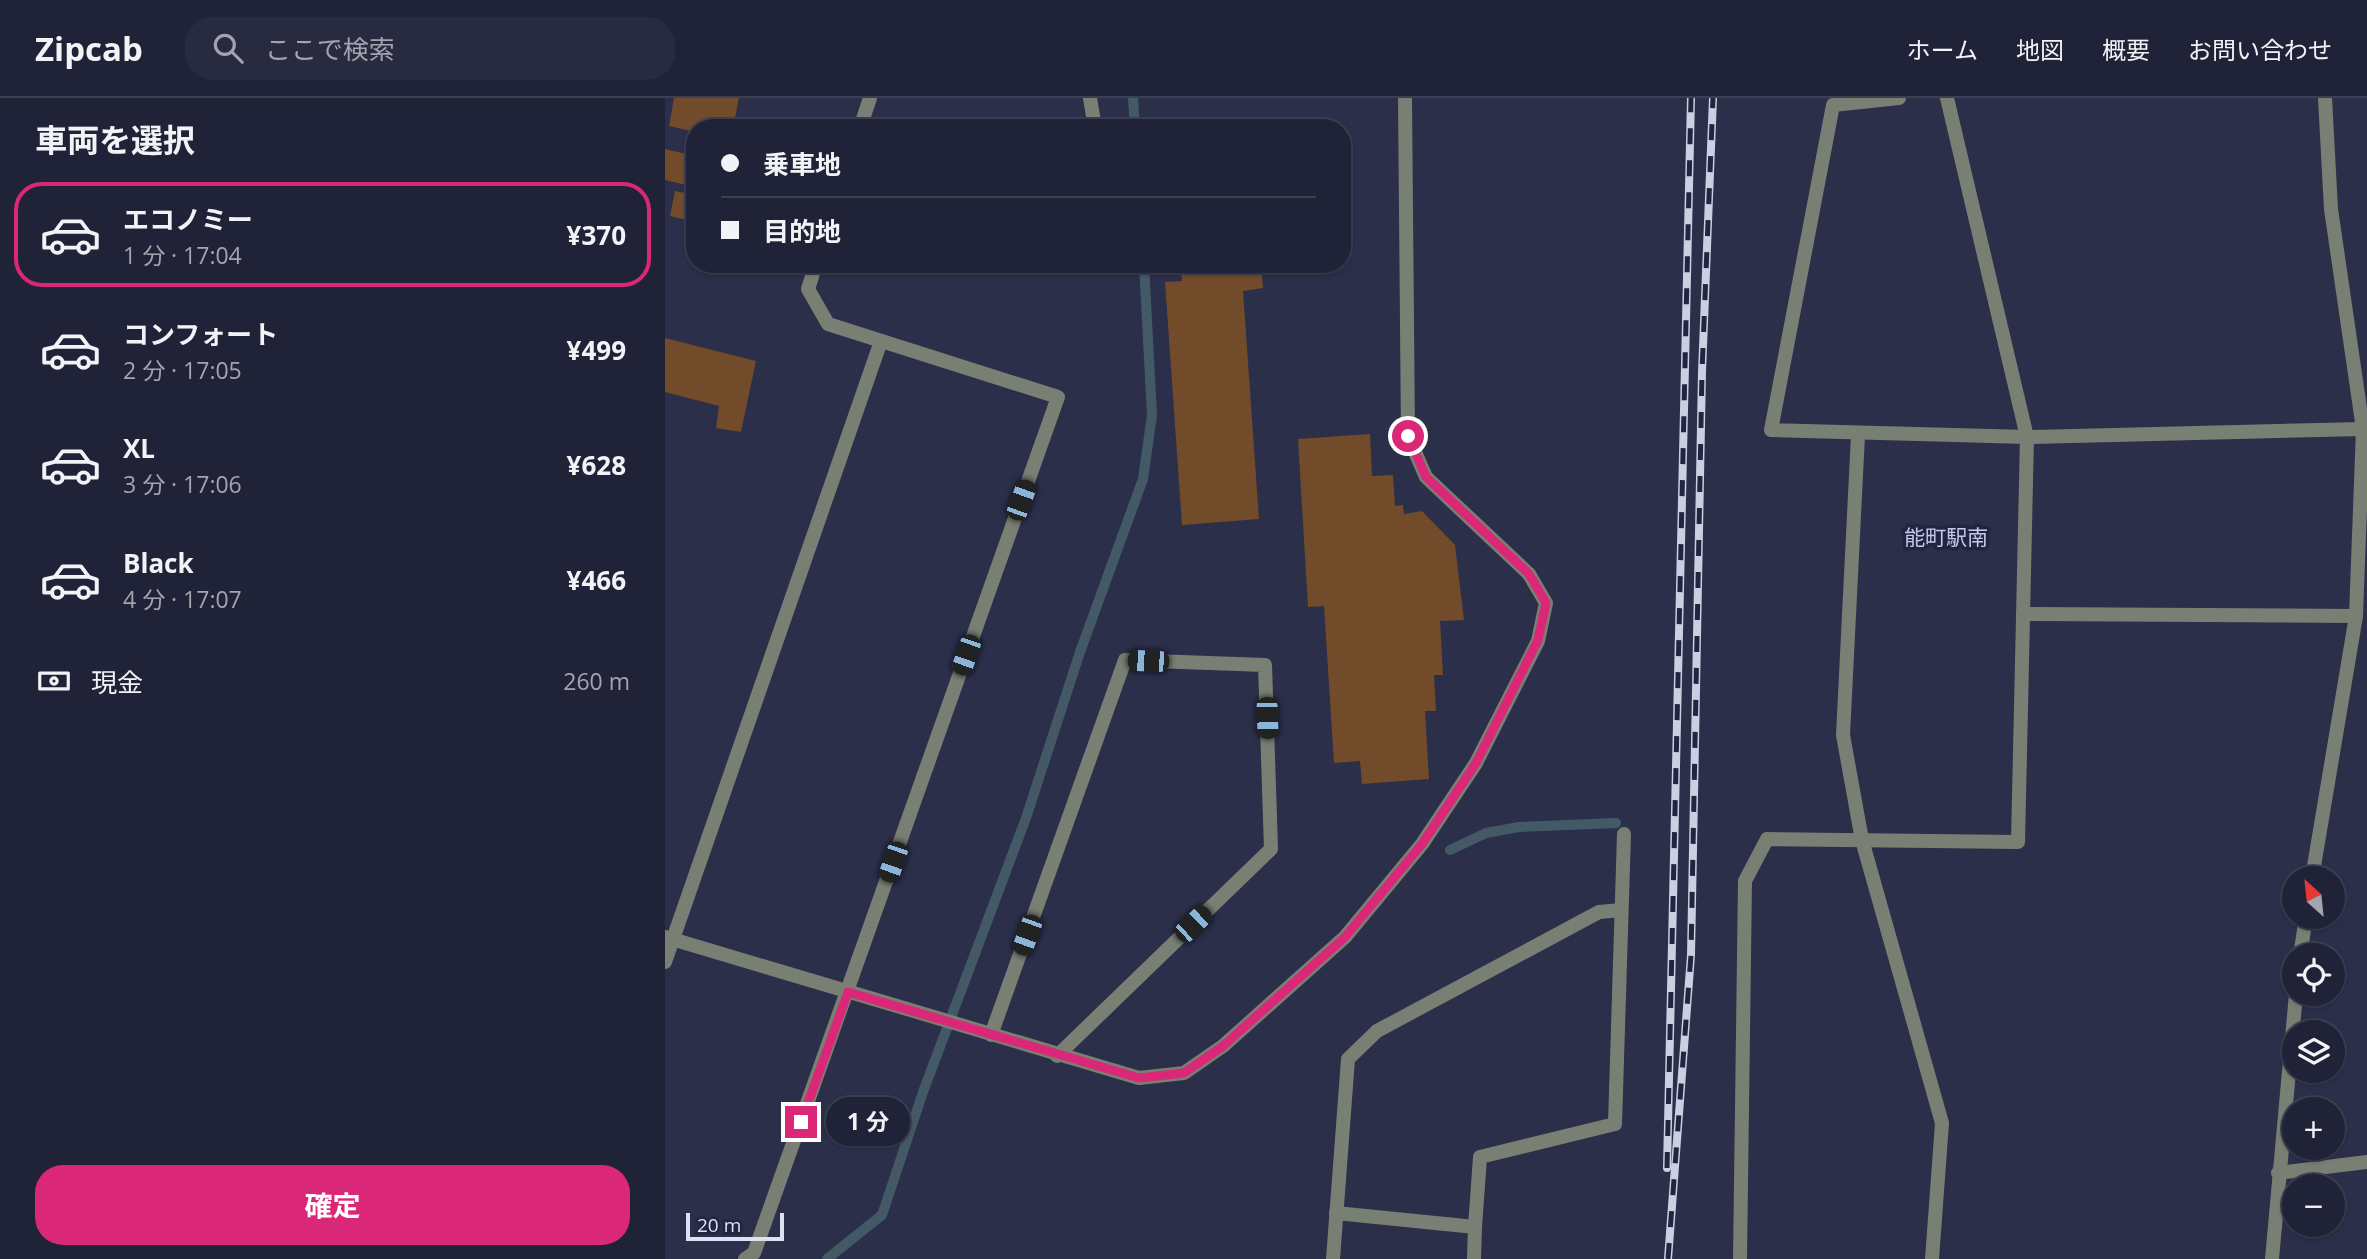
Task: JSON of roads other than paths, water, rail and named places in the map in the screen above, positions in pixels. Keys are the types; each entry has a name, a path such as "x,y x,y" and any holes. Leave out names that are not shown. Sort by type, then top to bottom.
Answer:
{"street":[{"path":"863,119 870,98"},
{"path":"1090,98 1094,119"},
{"path":"669,939 1057,1056 1139,1078 1184,1073 1223,1046 1345,937 1422,844 1476,763 1538,640 1546,603 1529,574 1426,477 1408,436 1405,98"},
{"path":"1899,98 1833,105 1771,430 1859,435 2027,437 2363,429"},
{"path":"1740,1259 1745,881 1767,839 2018,842 2027,437 1947,98"},
{"path":"2314,866 2356,616 2363,429 2331,209 2325,98"},
{"path":"745,1259 754,1252 1058,397 828,324 808,289 813,273"},
{"path":"665,962 669,939 881,341"},
{"path":"1859,435 1843,735 1862,841 1942,1123 1932,1259"},
{"path":"2023,614 2356,616"},
{"path":"991,1035 1125,660 1265,665 1271,849 1057,1056"},
{"path":"1474,1259 1480,1157 1615,1124 1624,834"},
{"path":"1333,1259 1348,1059 1377,1031 1599,912 1621,910"},
{"path":"2272,1259 2295,1006"},
{"path":"2278,1173 2367,1162"},
{"path":"1336,1213 1475,1227"}],"waterway":[{"path":"1133,98 1134,119"},
{"path":"827,1259 882,1215 923,1092 1026,818 1080,652 1143,479 1152,415 1144,273"},
{"path":"1450,850 1486,833 1519,827 1616,823"}],"railway":[{"path":"1667,1168 1691,98"},
{"path":"1668,1259 1691,955 1702,372 1713,98"}],"district":[{"name":"能町駅南","path":"1946,538"}]}
